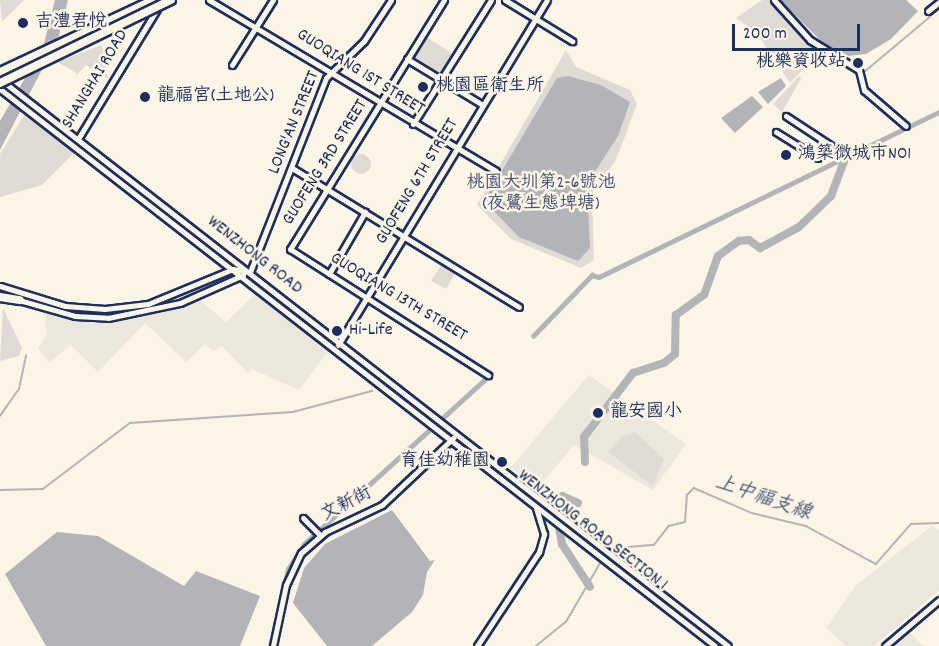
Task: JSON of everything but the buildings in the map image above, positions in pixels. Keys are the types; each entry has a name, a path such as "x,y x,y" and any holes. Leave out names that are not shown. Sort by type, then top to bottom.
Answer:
{"highway":[{"path":"0,72 154,0"},
{"path":"0,81 171,0"},
{"path":"0,296 20,300"}],"street":[{"name":"SHANGHAI ROAD","path":"73,146 162,0"},
{"name":"GUOQIANG 1ST STREET","path":"209,0 380,105 496,171"},
{"path":"232,65 273,0"},
{"name":"LONG'AN STREET","path":"250,272 330,73 364,41 391,0"},
{"name":"GUOFENG 3RD STREET","path":"290,249 444,0"},
{"path":"413,124 491,0"},
{"path":"504,0 572,41"},
{"name":"GUOFENG 6TH STREET","path":"335,349 547,0"},
{"path":"774,0 810,40 859,70 864,90 906,126"},
{"path":"928,11 939,2"},
{"path":"408,59 482,104"},
{"name":"WENZHONG ROAD","path":"0,81 14,89 339,342 450,440"},
{"name":"WENZHONG ROAD","path":"0,88 335,349 456,434"},
{"path":"19,103 23,96"},
{"path":"786,116 830,145"},
{"path":"776,132 818,158"},
{"path":"292,168 519,307"},
{"path":"329,274 365,212"},
{"name":"GUOQIANG 13TH STREET","path":"290,249 488,375"},
{"path":"0,286 65,306 105,309 159,301 233,269 250,272"},
{"path":"20,300 75,316 116,317 180,303 250,272"},
{"name":"文新街","path":"273,646 291,568 318,533 382,505 456,434"},
{"name":"WENZHONG ROAD SECTION 1","path":"456,434 728,646"},
{"name":"WENZHONG ROAD SECTION 1","path":"450,440 715,646"},
{"path":"477,646 539,552 544,534 536,507 542,503"},
{"path":"303,518 318,533"},
{"path":"885,646 939,600"},
{"path":"695,630 700,624"}],"shaded area":[{"path":"55,0 68,0 58,39 0,150 0,121 43,47"},
{"path":"780,0 906,0 918,11 891,39 866,54 849,56 825,45"},
{"name":"桃園大圳第2-6號池 (夜鷺生態埤塘)","path":"568,76 601,85 630,102 618,136 587,184 590,248 578,261 519,237 484,201 557,78"},
{"path":"781,78 786,86 768,104 758,92"},
{"path":"752,96 763,107 735,133 721,118"},
{"path":"257,292 330,349 299,390 252,369 248,373 222,346 213,351 205,344 186,362 145,323 98,372 71,345 49,362 38,349 47,334 44,313 115,321 200,300 226,322"},
{"name":"龍安國小","path":"589,375 686,444 653,490 574,445 538,488 510,468"},
{"path":"392,510 430,561 435,560 427,572 423,595 412,612 372,646 327,646 293,603 304,568 325,544"},
{"path":"932,526 939,530 939,590 874,646 846,646 826,628 856,585"},
{"path":"57,532 98,536 184,586 196,571 260,596 240,646 46,646 5,574"},
{"path":"908,631 924,646 891,646"}],"green space":[{"path":"0,0 24,0 2,22"},
{"path":"762,0 772,0 821,50 790,83 755,31 736,18"},
{"path":"425,36 453,54 439,77 411,59"},
{"path":"102,45 108,79 86,65 78,74 57,62"},
{"name":"桃園大圳第2-6號池 (夜鷺生態埤塘)","path":"566,50 576,67 630,90 637,104 616,160 592,193 594,260 581,268 511,239 477,205"},
{"path":"799,76 801,79 782,112 773,104"},
{"path":"25,114 74,153 42,185 0,197 0,154"},
{"path":"361,154 368,157 371,164 368,171 361,174 354,171 351,164 354,157"},
{"path":"443,262 457,270 446,289 431,281"},
{"path":"3,308 22,348 19,356 0,361"},
{"path":"636,433 664,459 653,486 608,452 622,436"}],"waterway":[{"path":"863,73 930,17"},
{"path":"533,336 592,275 599,277 939,112"},
{"path":"585,462 584,437 633,373 664,363 675,354 676,315 704,295 718,256 739,241 749,240 760,248 799,227 831,196 846,156"},
{"path":"0,416 19,389 26,356"},
{"path":"270,646 288,569 304,544 491,374"},
{"path":"0,490 43,489 130,423 293,412 372,391"},
{"name":"上中福支線","path":"605,557 616,548 654,545 669,526 685,522 687,495 694,488 752,513 806,526 876,564 911,524 939,523"},
{"path":"578,503 562,496 554,500 562,544 590,587"},
{"name":"上中福支線","path":"536,646 566,622 602,560"}],"place":[{"name":"吉澧君悅","path":"23,23"},
{"name":"桃樂資收站","path":"858,63"},
{"name":"桃園區衛生所","path":"423,87"},
{"name":"龍福宮(土地公)","path":"145,97"},
{"name":"鴻築微城市NO1","path":"786,155"},
{"name":"Hi-Life","path":"337,331"},
{"name":"龍安國小","path":"598,413"},
{"name":"育佳幼稚園","path":"502,462"}]}
